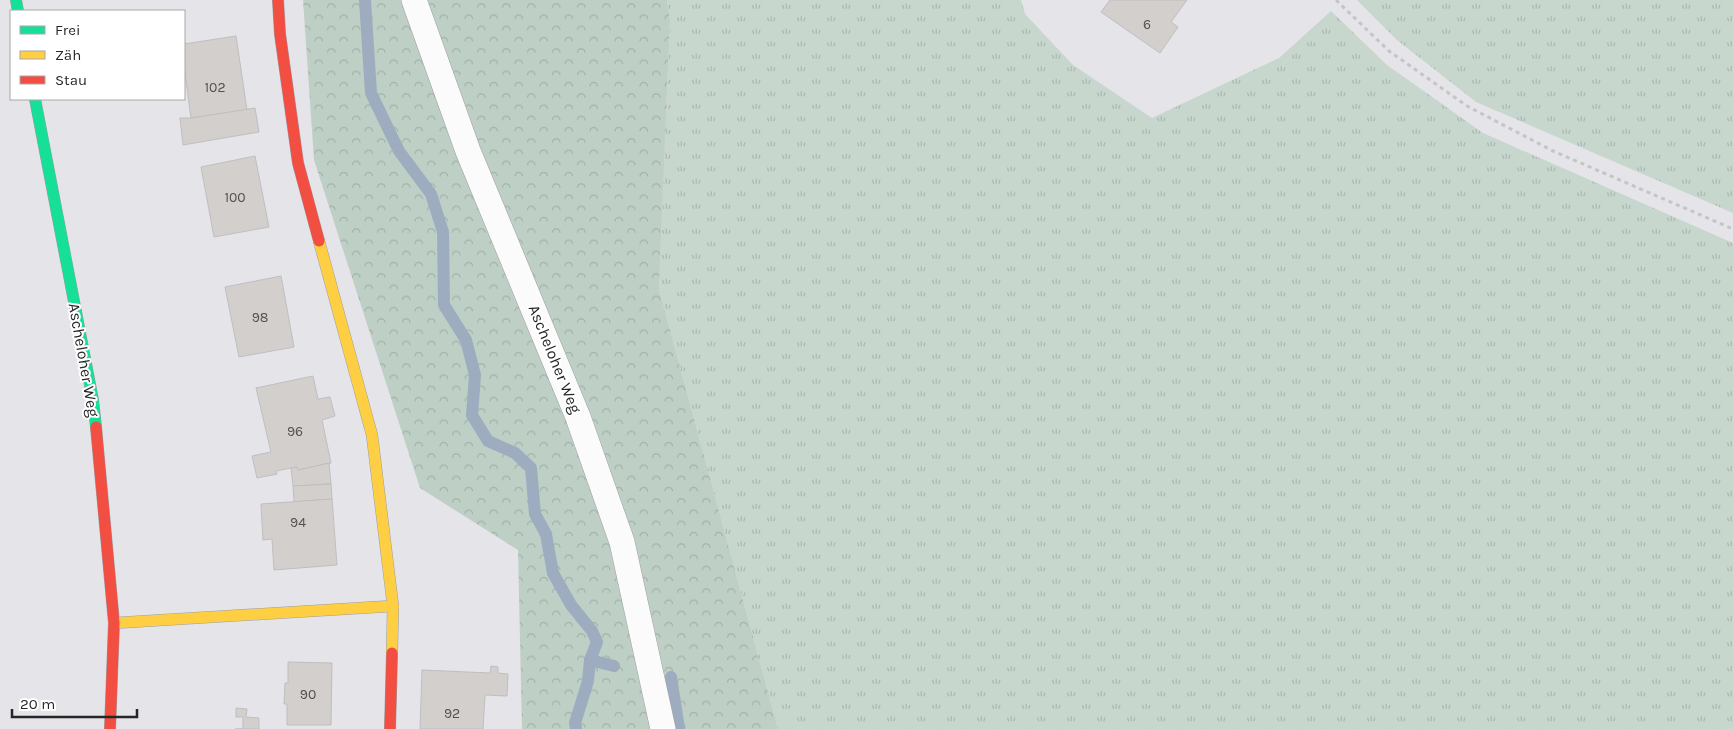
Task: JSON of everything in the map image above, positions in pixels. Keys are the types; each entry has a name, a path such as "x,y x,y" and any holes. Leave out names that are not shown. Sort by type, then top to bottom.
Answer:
{"street":[{"path":"278,0 280,34 298,163 372,435 393,606 390,729"},
{"name":"Ascheloher Weg","path":"35,100 92,400 114,623 110,729"},
{"path":"114,623 393,606"}],"lane":[{"name":"Ascheloher Weg","path":"414,0 468,151 578,417 619,533 663,729"}],"path":[{"path":"1336,0 1389,51 1467,106 1553,151 1733,229"}],"green space":[{"path":"303,0 667,0 670,20 659,289 778,729 522,729 518,550 420,488 314,160"},
{"path":"667,0 1021,0 1025,14 1073,65 1152,118 1279,58 1331,11 1387,65 1483,133 1733,243 1733,729 778,729 659,289 670,20"},
{"path":"1357,0 1733,0 1733,213 1476,102 1397,40"}],"building":[{"path":"1110,0 1187,0 1171,22 1178,27 1160,53 1101,12"},
{"path":"236,36 247,110 191,118 185,73 185,44"},
{"path":"255,108 259,132 183,145 180,118"},
{"path":"255,156 269,227 214,237 201,167"},
{"path":"281,276 294,347 239,357 225,287"},
{"path":"313,376 318,399 330,397 335,416 322,420 331,463 298,470 297,467 276,471 277,474 257,478 252,456 271,452 256,388"},
{"path":"329,463 331,484 293,486 291,468 297,467 298,470"},
{"path":"331,484 332,499 294,502 293,486"},
{"path":"332,499 337,565 274,570 272,539 263,540 261,504"},
{"path":"288,662 332,663 331,725 287,725 287,704 284,704 285,683 288,683"},
{"path":"491,666 498,667 498,673 508,674 507,696 485,695 483,729 420,729 422,670 490,673"},
{"path":"236,708 247,709 246,717 259,718 259,729 243,729 243,717 236,717"}],"waterway":[{"path":"365,0 371,93 399,151 431,194 443,232 444,305 466,340 475,375 472,415 488,441 515,453 531,468 535,514 546,534 553,573 571,605 592,631 597,642 590,660 588,681 575,723 576,729"},
{"path":"590,660 614,666"},
{"path":"671,677 679,729"}],"traffic: fast":[{"path":"16,0 18,10"},
{"path":"35,100 93,400 96,427"}],"traffic: slow":[{"path":"319,241 372,435 393,606 392,653"},
{"path":"114,623 393,606"}],"traffic: jam":[{"path":"278,0 280,34 298,163 319,241"},
{"path":"96,427 114,623 110,729"},
{"path":"390,729 392,653"}]}
